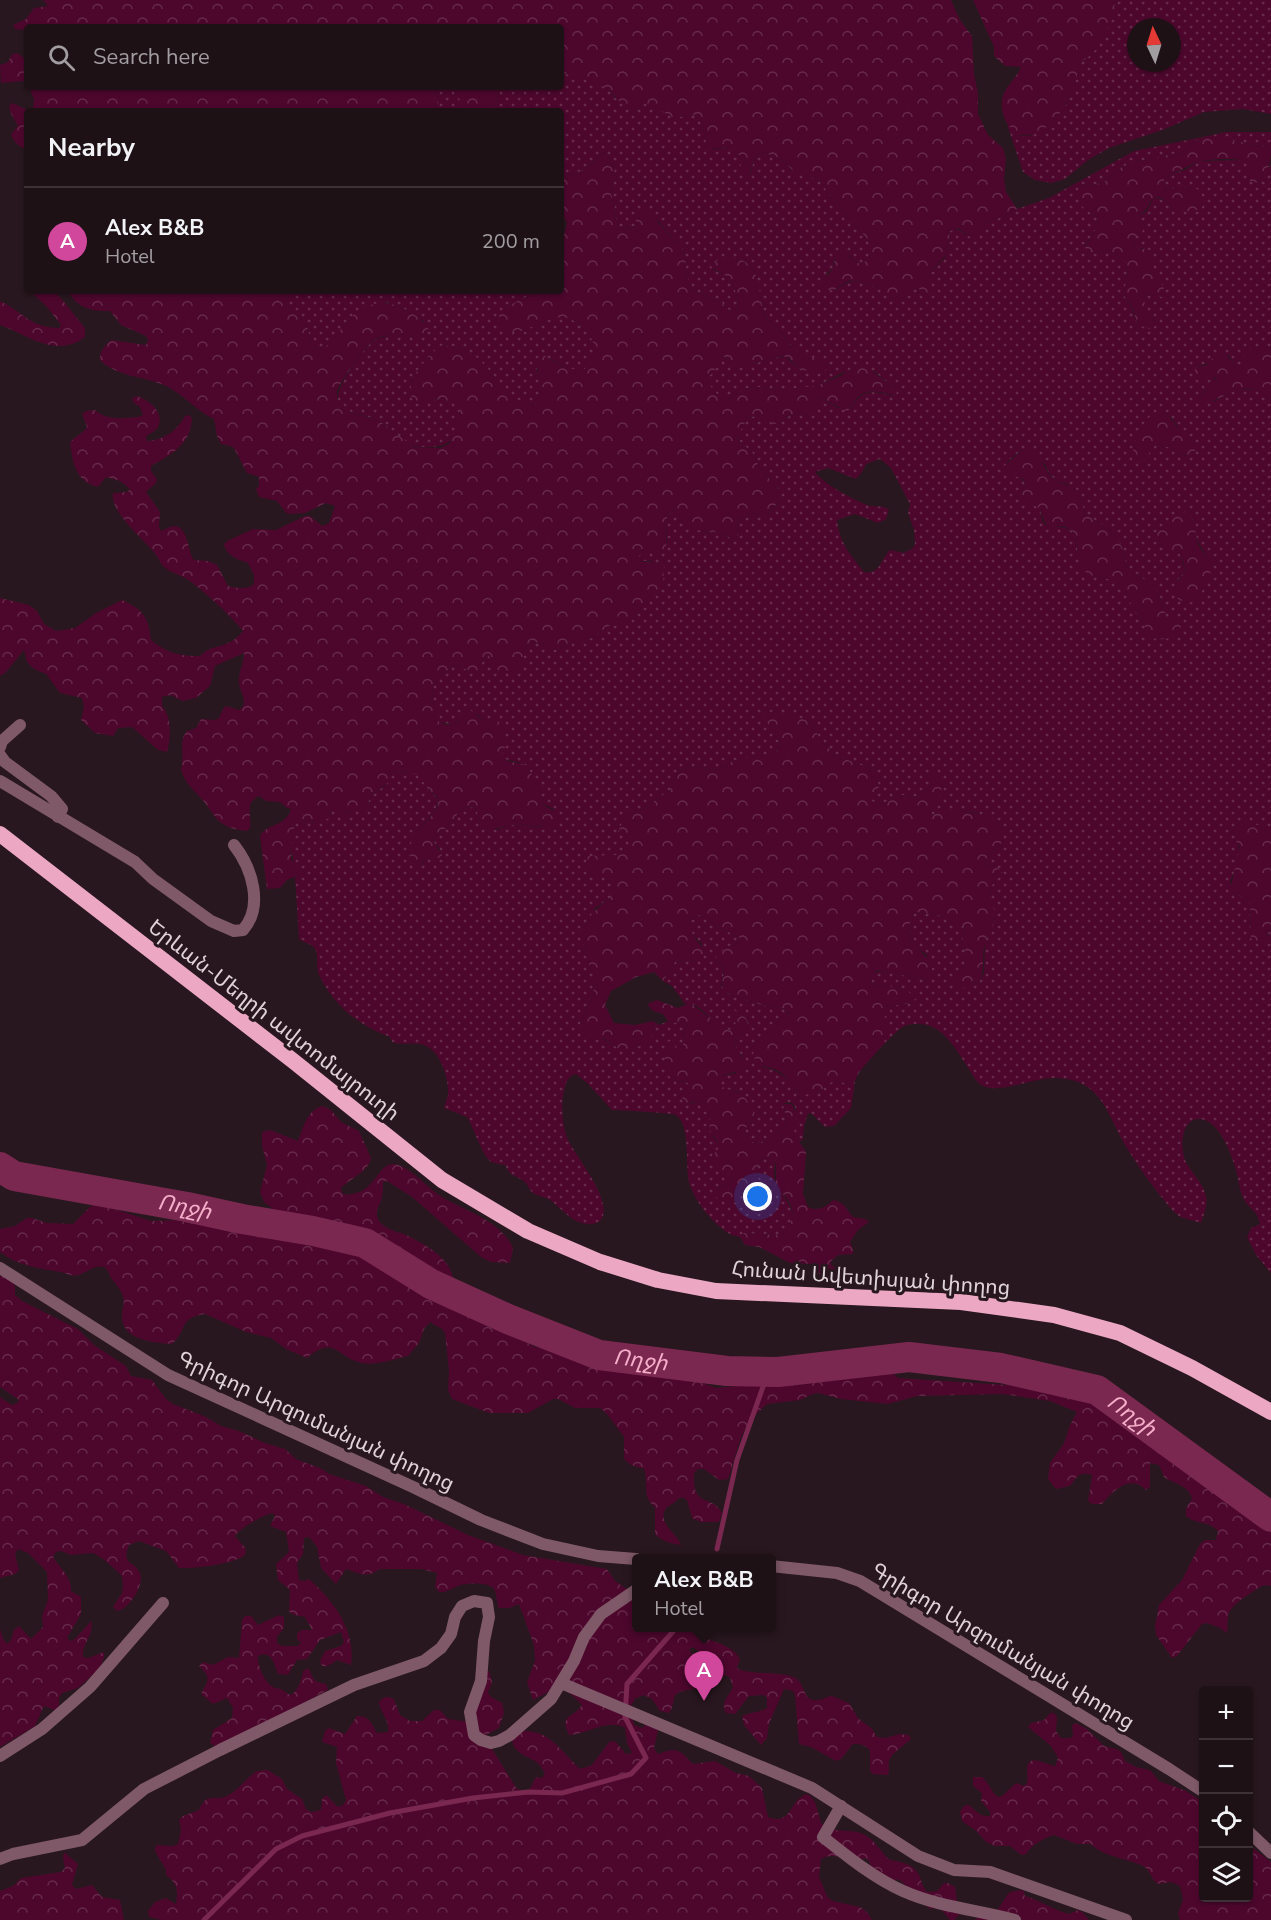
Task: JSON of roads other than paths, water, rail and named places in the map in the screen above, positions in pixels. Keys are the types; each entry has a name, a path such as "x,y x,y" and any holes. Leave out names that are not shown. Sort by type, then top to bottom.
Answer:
{"highway":[{"name":"Երևան-Մեղրի ավտոմայրուղի","path":"0,834 292,1060 442,1180 528,1231"},
{"name":"Հունան Ավետիսյան փողոց","path":"528,1231 600,1262 657,1280 716,1291 961,1302 1054,1315 1120,1333 1192,1368 1271,1412"}],"street":[{"path":"0,747 2,741 20,725"},
{"path":"0,754 5,762 51,796 62,810 58,817"},
{"path":"0,781 135,862 153,879 211,921 234,931 243,930 249,924 254,912 254,895 245,858 234,845"},
{"name":"Գրիգոր Արզումանյան փողոց","path":"0,1268 168,1375 481,1520 543,1544 598,1556 632,1559"},
{"name":"Գրիգոր Արզումանյան փողոց","path":"776,1567 837,1573 860,1581 1199,1789"},
{"path":"0,1859 13,1854 82,1840 153,1784 354,1685 424,1661 441,1648 451,1634 455,1617 462,1606 474,1601 487,1603 489,1617 484,1641 481,1681 470,1712 474,1736 491,1743 499,1741 510,1735 551,1699 574,1661 584,1637 601,1614 632,1593"},
{"path":"0,1756 42,1729 81,1694 128,1646 163,1603"},
{"path":"561,1683 812,1788 918,1856 954,1870 990,1872 1126,1920"},
{"path":"840,1806 823,1837 872,1874 903,1891 948,1906 1015,1920"},
{"path":"1253,1837 1271,1853"}],"waterway":[{"name":"Ողջի","path":"0,1167 14,1176 313,1231 365,1243 431,1284 508,1319 599,1355 727,1371 778,1372 909,1357 1001,1368 1097,1390 1271,1517"},
{"path":"717,1549 737,1460 764,1384 778,1372"},
{"path":"204,1920 276,1849 302,1836 390,1813 473,1798 528,1792 562,1793 631,1774 646,1758 625,1717 627,1684 672,1632"}],"place":[{"name":"Alex B&B","path":"704,1701"}]}
